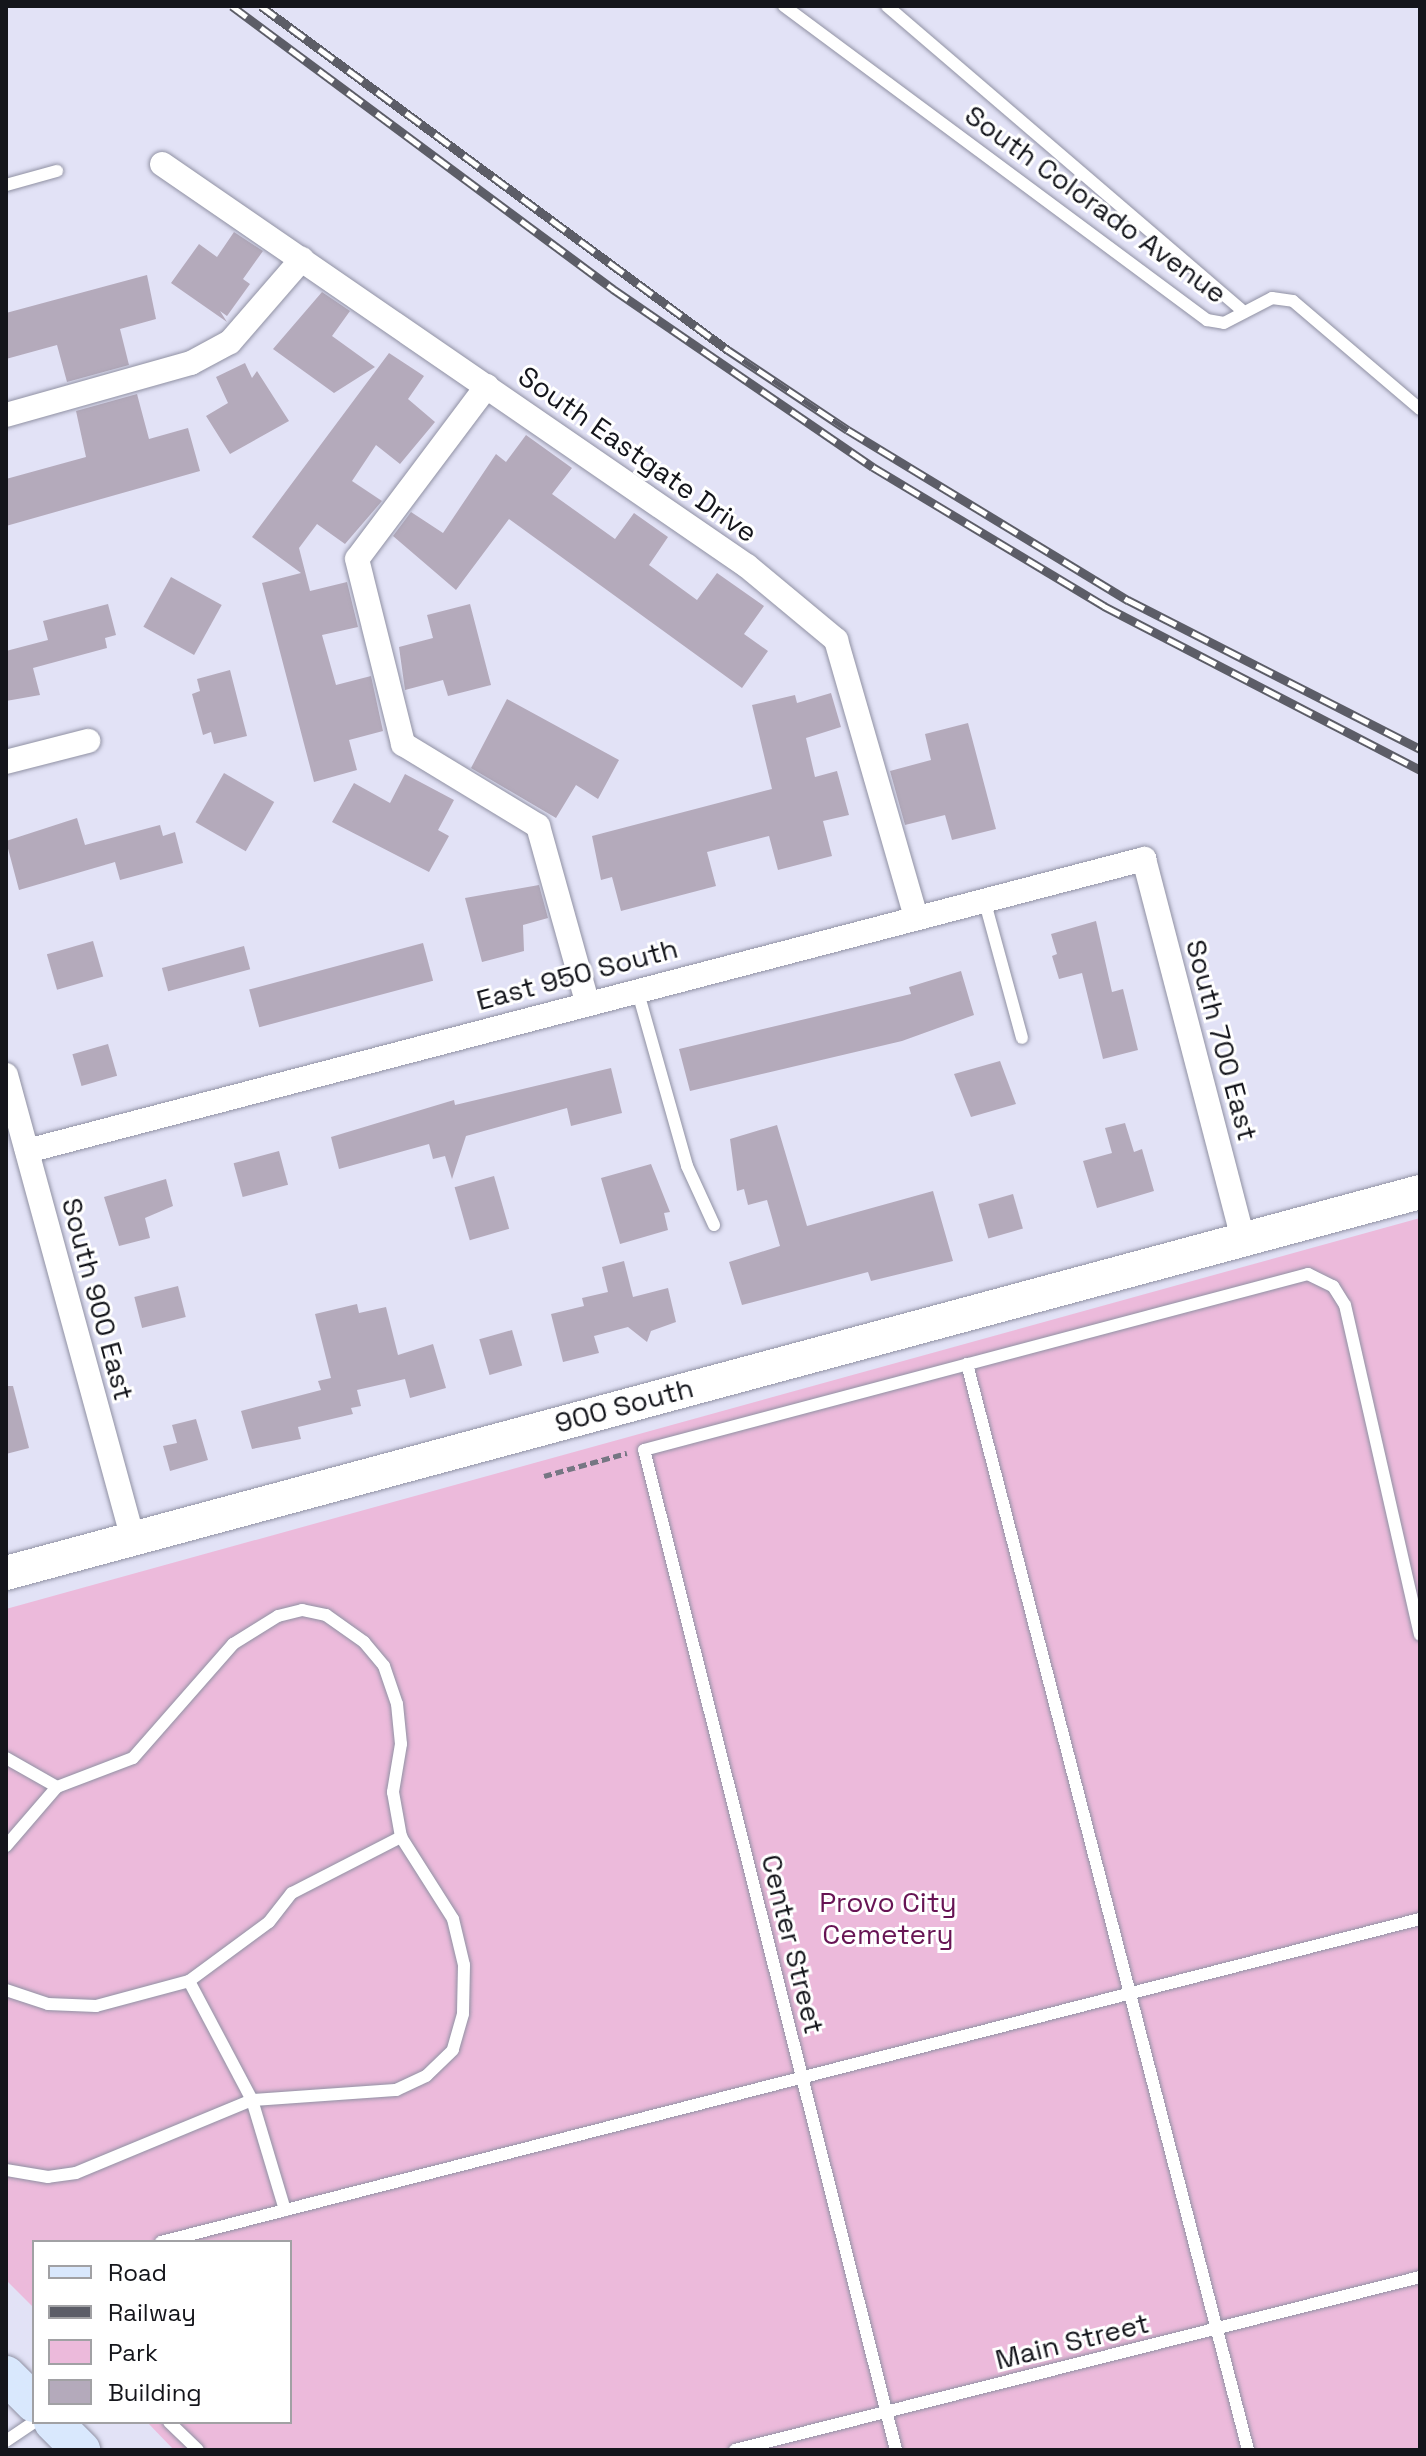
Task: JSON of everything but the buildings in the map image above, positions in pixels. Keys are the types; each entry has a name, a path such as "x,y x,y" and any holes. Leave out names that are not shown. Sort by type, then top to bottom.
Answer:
{"main road":[{"path":"6,2375 32,2401"},
{"path":"55,2424 81,2450"}],"street":[{"name":"South Eastgate Drive","path":"162,164 747,566 836,640 916,917"},
{"path":"6,415 191,363 230,342 302,259"},
{"path":"487,386 357,559 403,744 538,826 587,1002"},
{"path":"6,762 88,741"},
{"name":"East 950 South","path":"27,1151 587,1002 1144,859"},
{"name":"South 700 East","path":"1144,859 1242,1235"},
{"name":"South 900 East","path":"6,1075 133,1539"},
{"name":"900 South","path":"6,1573 1242,1235 1420,1192"}],"lane":[{"name":"South Colorado Avenue","path":"784,6 1207,320 1224,323 1272,298 1293,301 1420,409"},
{"path":"887,6 1244,312"},
{"path":"6,185 57,171"},
{"path":"984,899 1022,1038"},
{"path":"637,989 687,1166 714,1225"},
{"path":"644,1450 1287,1278 1320,1277 1345,1305 1420,1635"},
{"path":"967,1364 1248,2450"},
{"name":"Center Street","path":"644,1450 896,2450"},
{"path":"6,1846 57,1787 133,1758 233,1644 278,1616 302,1610 326,1615 364,1642 384,1666 398,1717 393,1792 401,1837 453,1919 464,1990 453,2050 426,2076 396,2090 252,2100 76,2173 48,2177 6,2170"},
{"path":"6,1758 57,1787"},
{"path":"6,1990 48,2004 96,2006 189,1981 269,1922 292,1893 401,1837"},
{"path":"169,2240 1420,1919"},
{"path":"189,1981 252,2100 285,2210"},
{"name":"Main Street","path":"735,2450 1420,2277"},
{"path":"6,2441 32,2423"},
{"path":"171,2424 198,2450"}],"path":[{"path":"544,1476 644,1450"}],"green space":[{"name":"Provo City Cemetery","path":"1420,1218 1420,2450 174,2450 149,2424 292,2424 292,2240 32,2240 32,2306 6,2280 6,1609"}],"railway":[{"path":"232,6 613,289 873,467 1104,606 1420,770"},
{"path":"261,6 728,350 848,430 1128,600 1420,749"}]}
